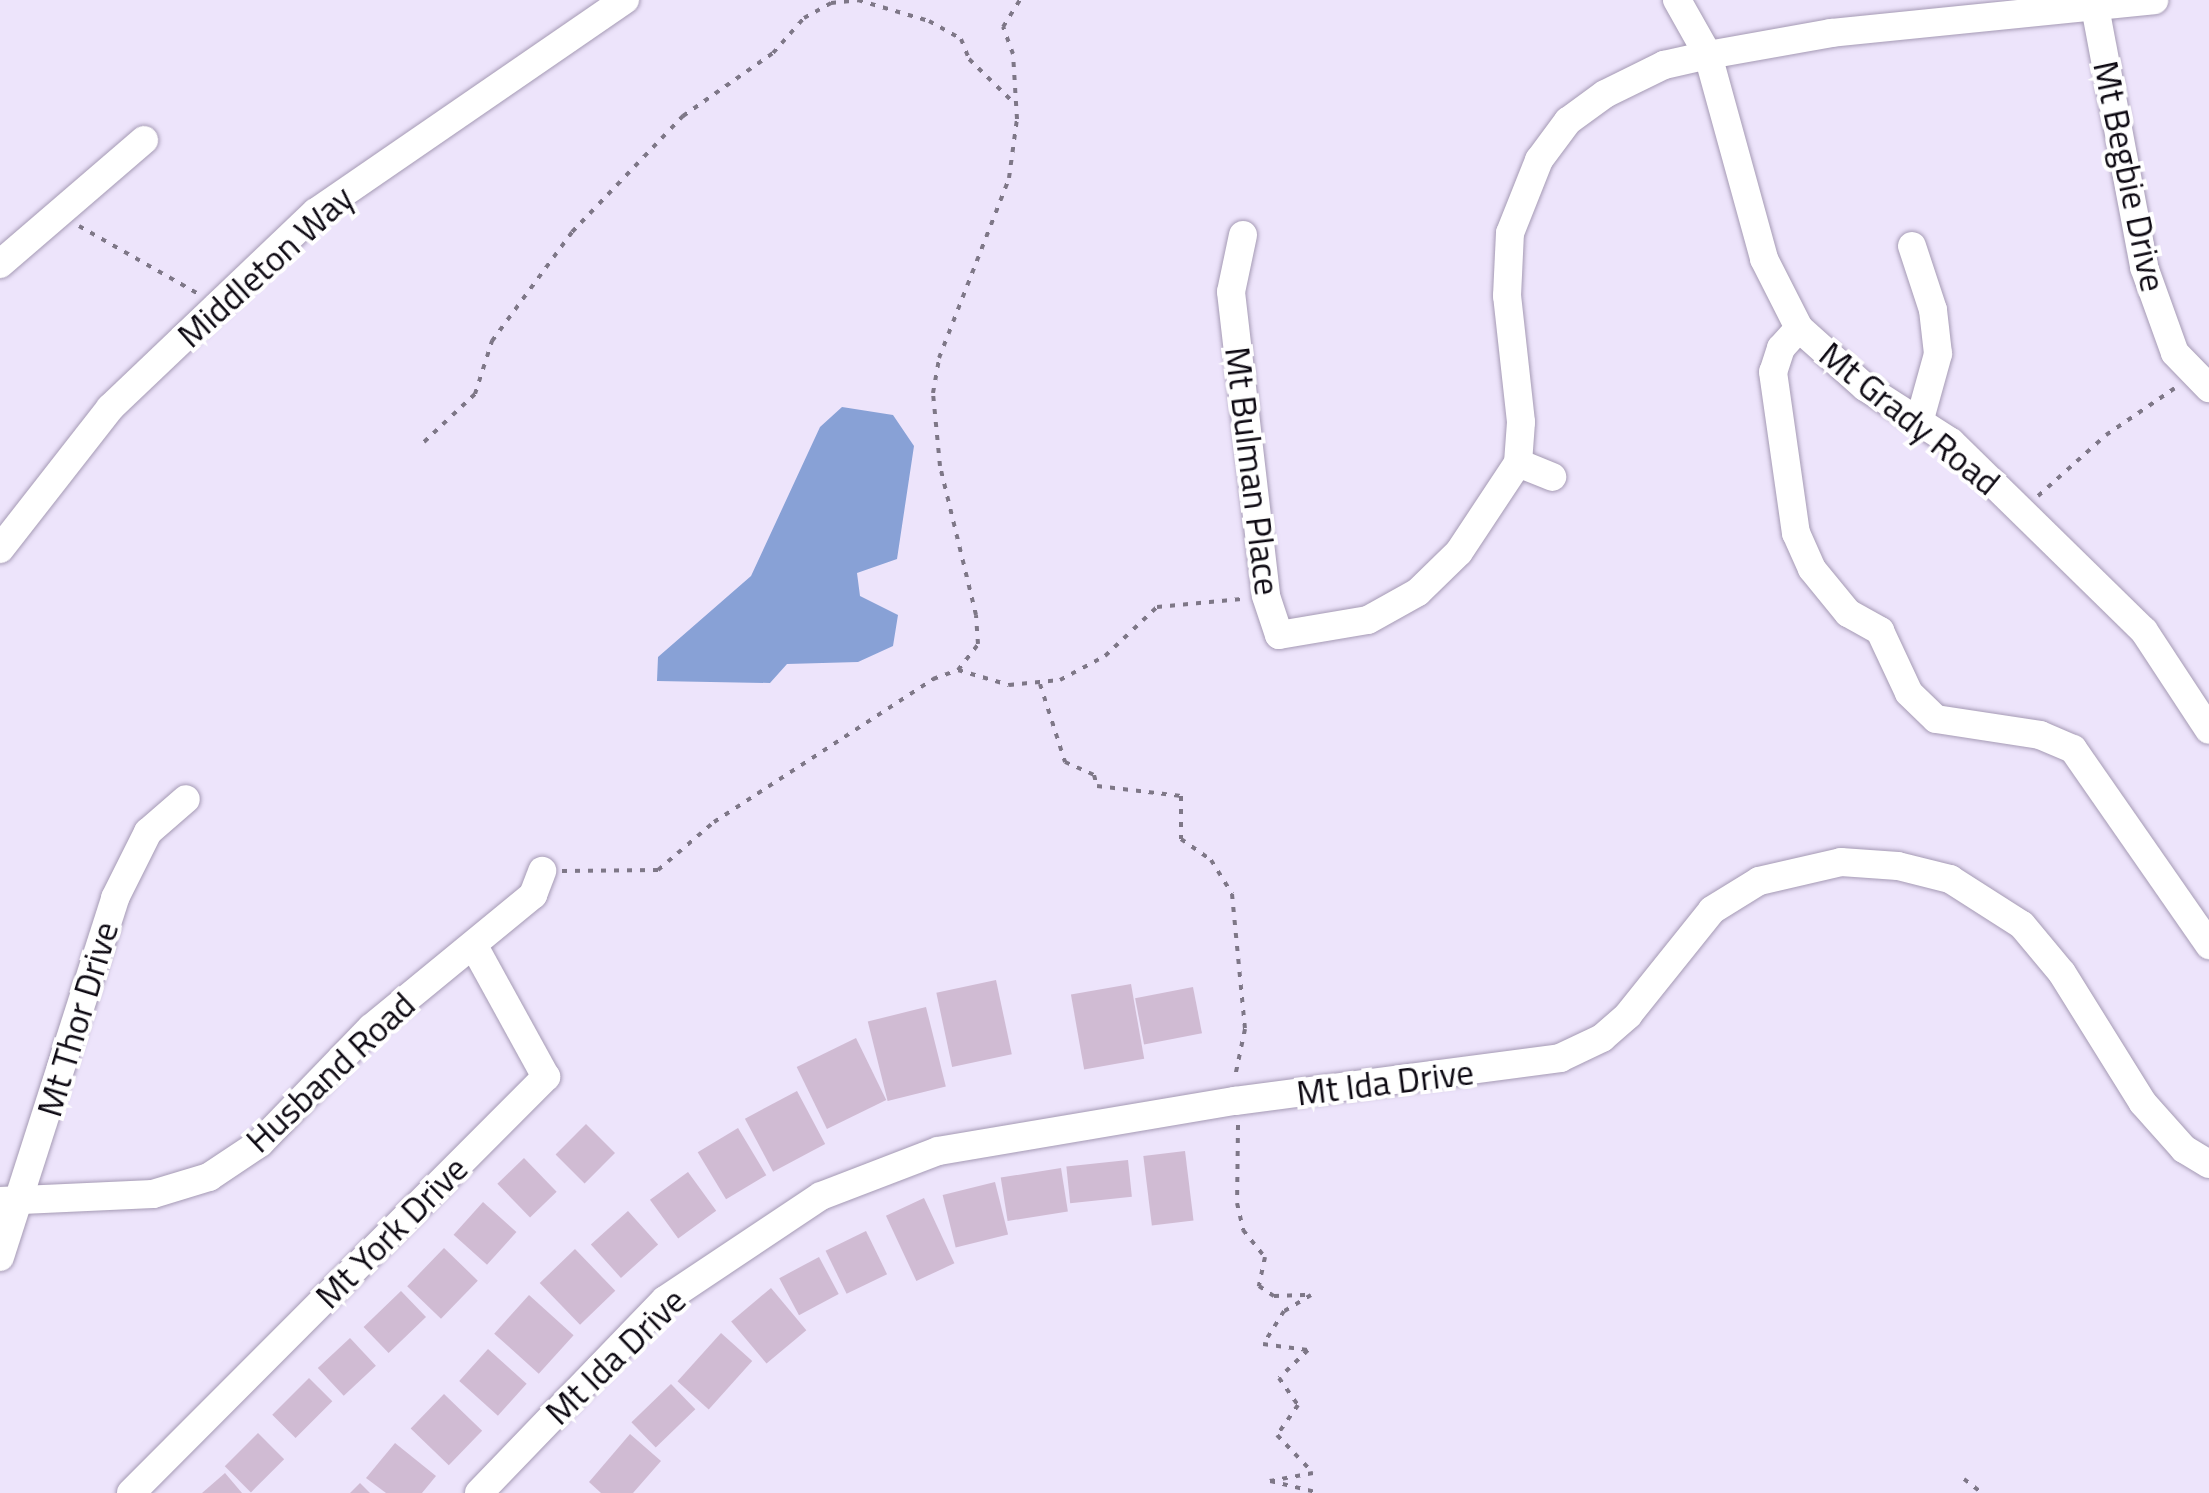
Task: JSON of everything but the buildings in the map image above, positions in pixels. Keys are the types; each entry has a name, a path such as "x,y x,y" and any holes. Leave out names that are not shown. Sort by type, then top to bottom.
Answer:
{"street":[{"name":"Middleton Way","path":"0,549 110,408 316,212 626,0"},
{"name":"Mt Grady Road","path":"1677,0 1708,55 1764,260 1799,328 1864,387 1920,420 2144,630 2209,730"},
{"path":"1552,477 1518,463 1521,422 1507,296 1510,233 1538,160 1568,122 1604,94 1664,65 1708,55 1831,32 2154,0"},
{"name":"Mt Begbie Drive","path":"2094,7 2144,266 2175,353 2202,381"},
{"path":"0,264 144,140"},
{"name":"Mt Bulman Place","path":"1242,235 1231,292 1266,596 1279,635 1368,620 1418,592 1460,552 1518,463"},
{"path":"1912,246 1933,310 1938,354 1920,420"},
{"path":"1799,328 1781,348 1773,372 1796,533 1812,569 1848,613 1880,630 1909,694 1936,718 2040,735 2072,750 2209,945"},
{"name":"Mt Thor Drive","path":"0,1257 10,1200 114,898 148,832 186,799"},
{"name":"Mt Ida Drive","path":"479,1493 665,1300 821,1196 938,1150 1236,1101 1560,1058 1602,1038 1628,1016 1712,910 1759,881 1840,862 1898,866 1950,879 2022,925 2062,973 2143,1103 2184,1149 2209,1164"},
{"name":"Husband Road","path":"10,1200 153,1194 209,1177 260,1143 371,1028 533,895 542,871"},
{"name":"Mt York Drive","path":"131,1493 546,1077 474,946"}],"path":[{"path":"424,442 475,394 492,341 572,232 683,116 773,53 804,18 831,2 858,0 942,26 961,39 969,58 1015,104"},
{"path":"542,871 658,870 714,822 933,679 958,670 978,644 974,605 940,466 932,394 939,358 1009,178 1015,104 1012,54 1002,27 1020,0"},
{"path":"56,214 218,305"},
{"path":"2020,510 2090,456 2106,435 2202,381"},
{"path":"958,670 1009,685 1040,684 1105,656 1157,607 1266,596"},
{"path":"1040,684 1065,762 1094,774 1097,786 1182,796 1181,839 1211,860 1232,894 1244,1029 1234,1087"},
{"path":"1236,1110 1237,1203 1243,1230 1264,1257 1258,1286 1274,1296 1311,1295 1284,1310 1264,1344 1308,1350 1279,1378 1298,1405 1277,1434 1313,1473 1270,1481 1320,1493"},
{"path":"1964,1479 1982,1493"}],"water":[{"path":"842,407 893,415 914,446 897,559 857,573 860,596 898,615 893,646 858,662 787,664 770,683 657,681 658,657 751,576 820,427"}]}
